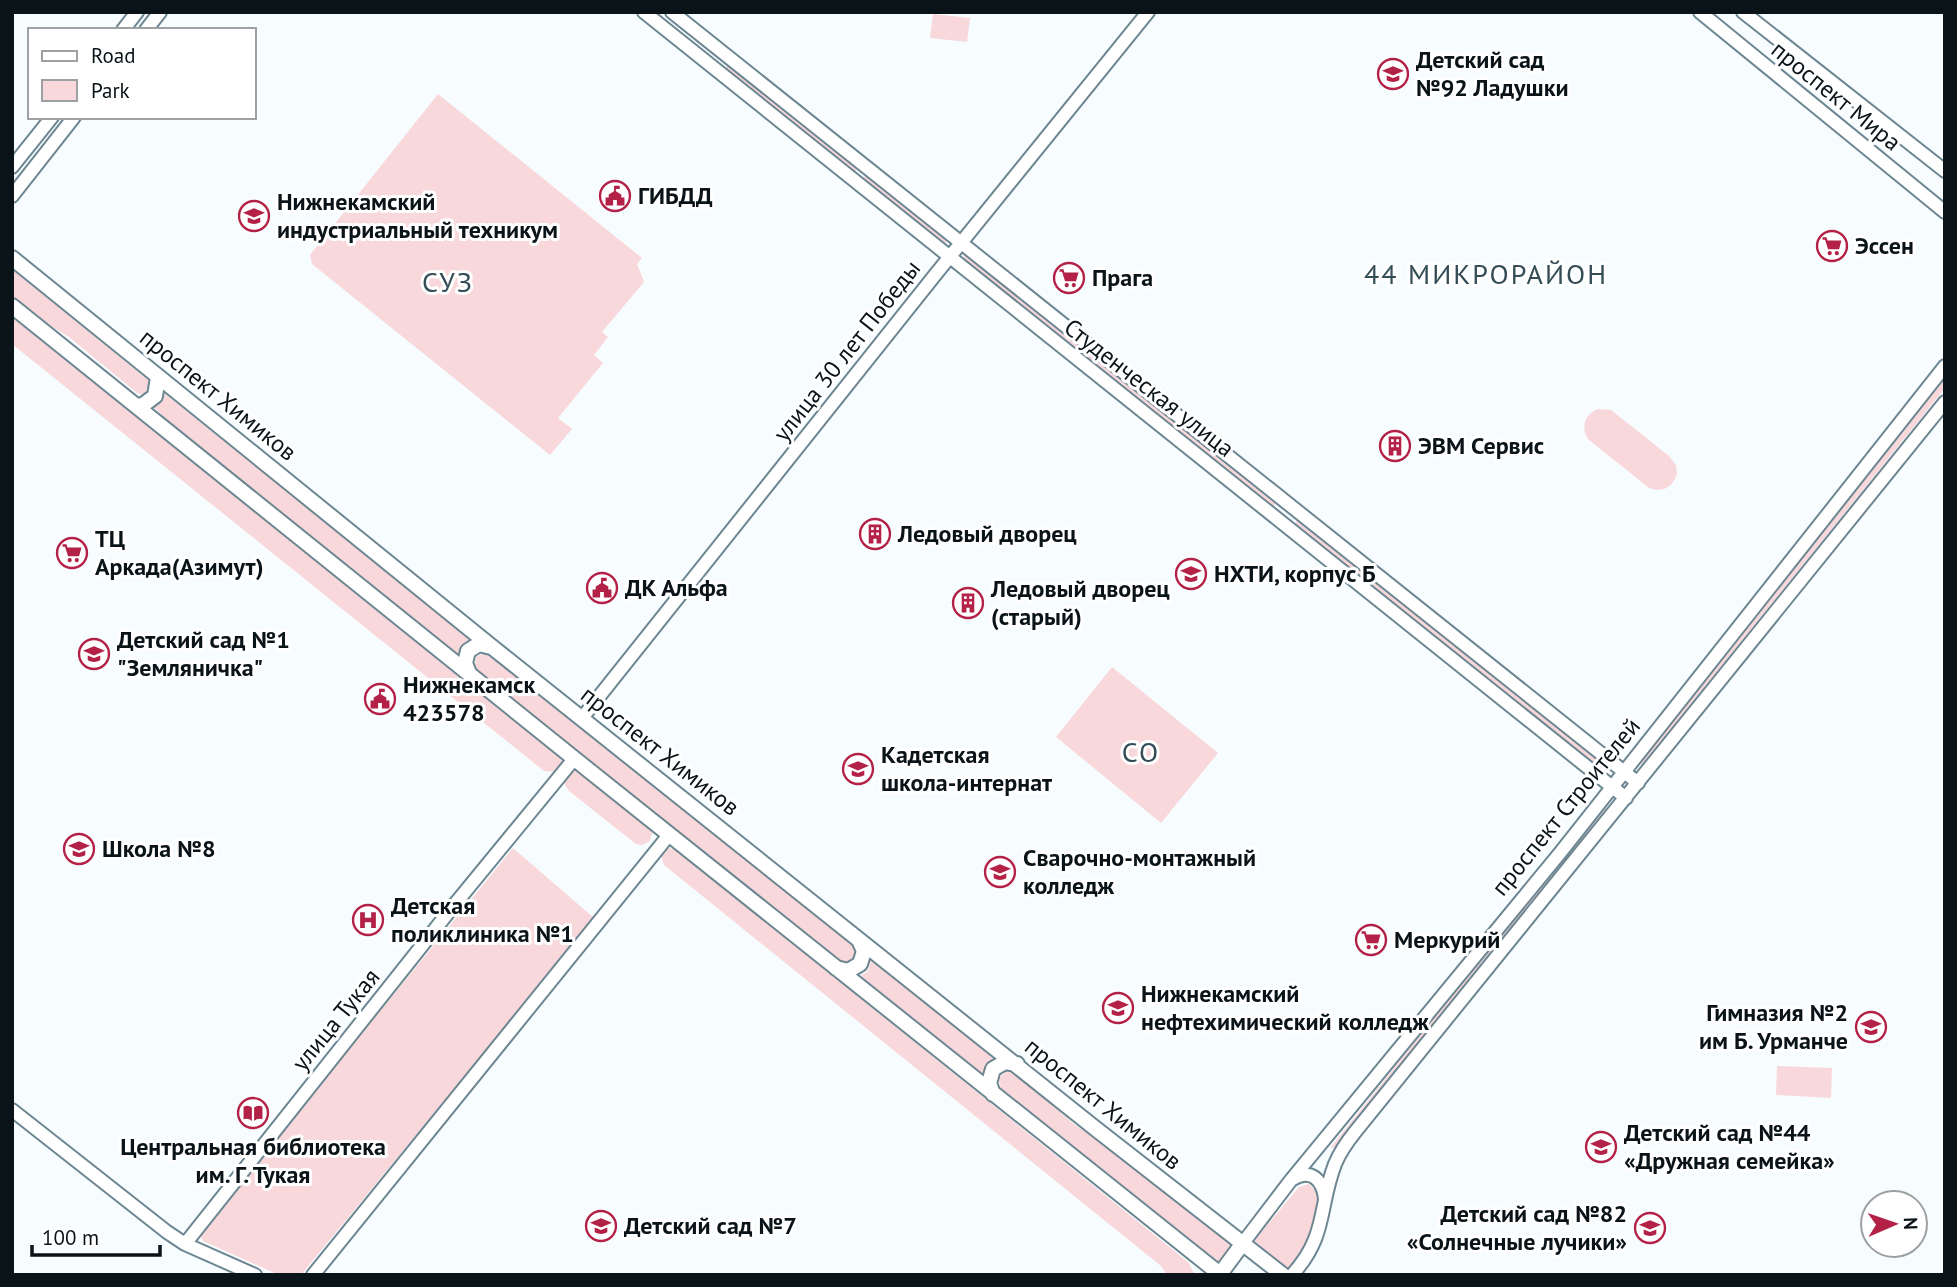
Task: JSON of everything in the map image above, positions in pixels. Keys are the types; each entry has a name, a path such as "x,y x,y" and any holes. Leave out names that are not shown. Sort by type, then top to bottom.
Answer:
{"main road":[{"path":"125,28 137,12"},
{"path":"148,28 160,12"},
{"name":"Студенческая улица","path":"644,12 1626,798"},
{"name":"Студенческая улица","path":"672,12 1638,783"},
{"name":"улица 30 лет Победы","path":"582,718 1148,12"},
{"name":"проспект Мира","path":"1700,12 1945,212"},
{"name":"проспект Мира","path":"1743,12 1945,171"},
{"path":"723,76 720,70 722,64 727,61 734,62"},
{"path":"12,166 50,119"},
{"path":"12,196 72,119"},
{"path":"850,177 858,177 861,174 859,162"},
{"name":"проспект Химиков","path":"12,258 492,648 1283,1275"},
{"path":"12,306 1220,1274"},
{"name":"проспект Строителей","path":"1220,1274 1291,1180 1612,787 1945,366"},
{"path":"137,406 155,397 158,377"},
{"name":"проспект Строителей","path":"1292,1275 1311,1251 1321,1228 1334,1166 1340,1153 1945,402"},
{"path":"1274,514 1283,508 1283,501"},
{"path":"1288,526 1297,512"},
{"path":"471,675 465,663 468,651 480,644 492,648"},
{"name":"улица Тукая","path":"185,1244 455,904 575,759"},
{"path":"313,1275 467,1081 669,835"},
{"path":"835,967 848,971 860,964 864,951 858,938"},
{"path":"993,1094 989,1079 993,1069 1002,1063 1017,1064"},
{"path":"12,1110 167,1232 185,1244 255,1275"},
{"path":"1324,1141 1330,1156 1340,1153"},
{"path":"1291,1180 1304,1174 1315,1177 1322,1185 1326,1206"},
{"path":"1306,1275 1311,1251"}],"green space":[{"path":"933,14 970,18 967,42 930,38"},
{"path":"729,65 858,168 853,174 726,71 725,68"},
{"path":"438,94 642,258 637,264 644,282 602,332 608,337 594,355 603,363 558,418 572,429 550,455 312,264 310,255"},
{"path":"866,175 946,239 946,243 942,244 862,180"},
{"path":"966,254 1277,502 1273,507 962,260"},
{"path":"12,269 154,385 146,396 137,393 69,337 35,316 12,297"},
{"path":"12,315 557,754 562,761 556,772 544,771 12,344"},
{"path":"1945,378 1945,388 1642,765 1637,761"},
{"path":"165,394 471,639 462,645 458,655 179,432 153,406"},
{"path":"1597,409 1611,410 1669,456 1676,465 1677,473 1670,485 1659,490 1649,488 1588,439 1585,422"},
{"path":"1298,519 1604,763 1605,768 1599,769 1295,524"},
{"path":"484,653 493,655 855,944 859,957 849,965 840,963 475,670 476,657"},
{"path":"1112,667 1218,753 1161,823 1056,737"},
{"path":"576,771 648,826 652,833 650,841 642,845 636,844 569,791 564,783 567,775"},
{"path":"1603,806 1606,809 1337,1148 1332,1148 1331,1147"},
{"path":"513,848 594,918 301,1275 279,1275 203,1241 199,1233"},
{"path":"669,848 676,850 1188,1262 1195,1275 1167,1275 1161,1266 664,865 661,855"},
{"path":"871,960 970,1036 994,1060 987,1064 982,1075 857,978 868,971"},
{"path":"1777,1066 1832,1068 1831,1098 1776,1095"},
{"path":"1007,1071 1015,1073 1075,1125 1109,1147 1234,1244 1217,1263 1002,1091 998,1079"},
{"path":"1309,1184 1318,1193 1315,1224 1289,1270 1254,1241 1299,1187"}],"place":[{"name":"Детский сад №92 Ладушки","path":"1393,74"},
{"name":"ГИБДД","path":"615,196"},
{"name":"Нижнекамский индустриальный техникум","path":"254,216"},
{"name":"Эссен","path":"1832,246"},
{"name":"Прага","path":"1069,278"},
{"name":"ЭВМ Сервис","path":"1395,446"},
{"name":"Ледовый дворец","path":"875,534"},
{"name":"ТЦ Аркада(Азимут)","path":"72,553"},
{"name":"НХТИ, корпус Б","path":"1191,574"},
{"name":"ДК Альфа","path":"602,588"},
{"name":"Ледовый дворец (старый)","path":"968,603"},
{"name":"Детский сад №1 \"Земляничка\"","path":"94,654"},
{"name":"Нижнекамск 423578","path":"380,699"},
{"name":"Кадетская школа-интернат","path":"858,769"},
{"name":"Школа №8","path":"79,849"},
{"name":"Сварочно-монтажный колледж","path":"1000,872"},
{"name":"Детская поликлиника №1","path":"368,920"},
{"name":"Меркурий","path":"1371,940"},
{"name":"Нижнекамский нефтехимический колледж","path":"1118,1008"},
{"name":"Гимназия №2 им Б. Урманче","path":"1871,1027"},
{"name":"Центральная библиотека им. Г. Тукая","path":"253,1113"},
{"name":"Детский сад №44 «Дружная семейка»","path":"1601,1147"},
{"name":"Детский сад №7","path":"601,1226"},
{"name":"Детский сад №82 «Солнечные лучики»","path":"1650,1228"}],"district":[{"name":"44 МИКРОРАЙОН","path":"1486,274"},
{"name":"СУЗ","path":"448,282"},
{"name":"СО","path":"1141,752"}]}
